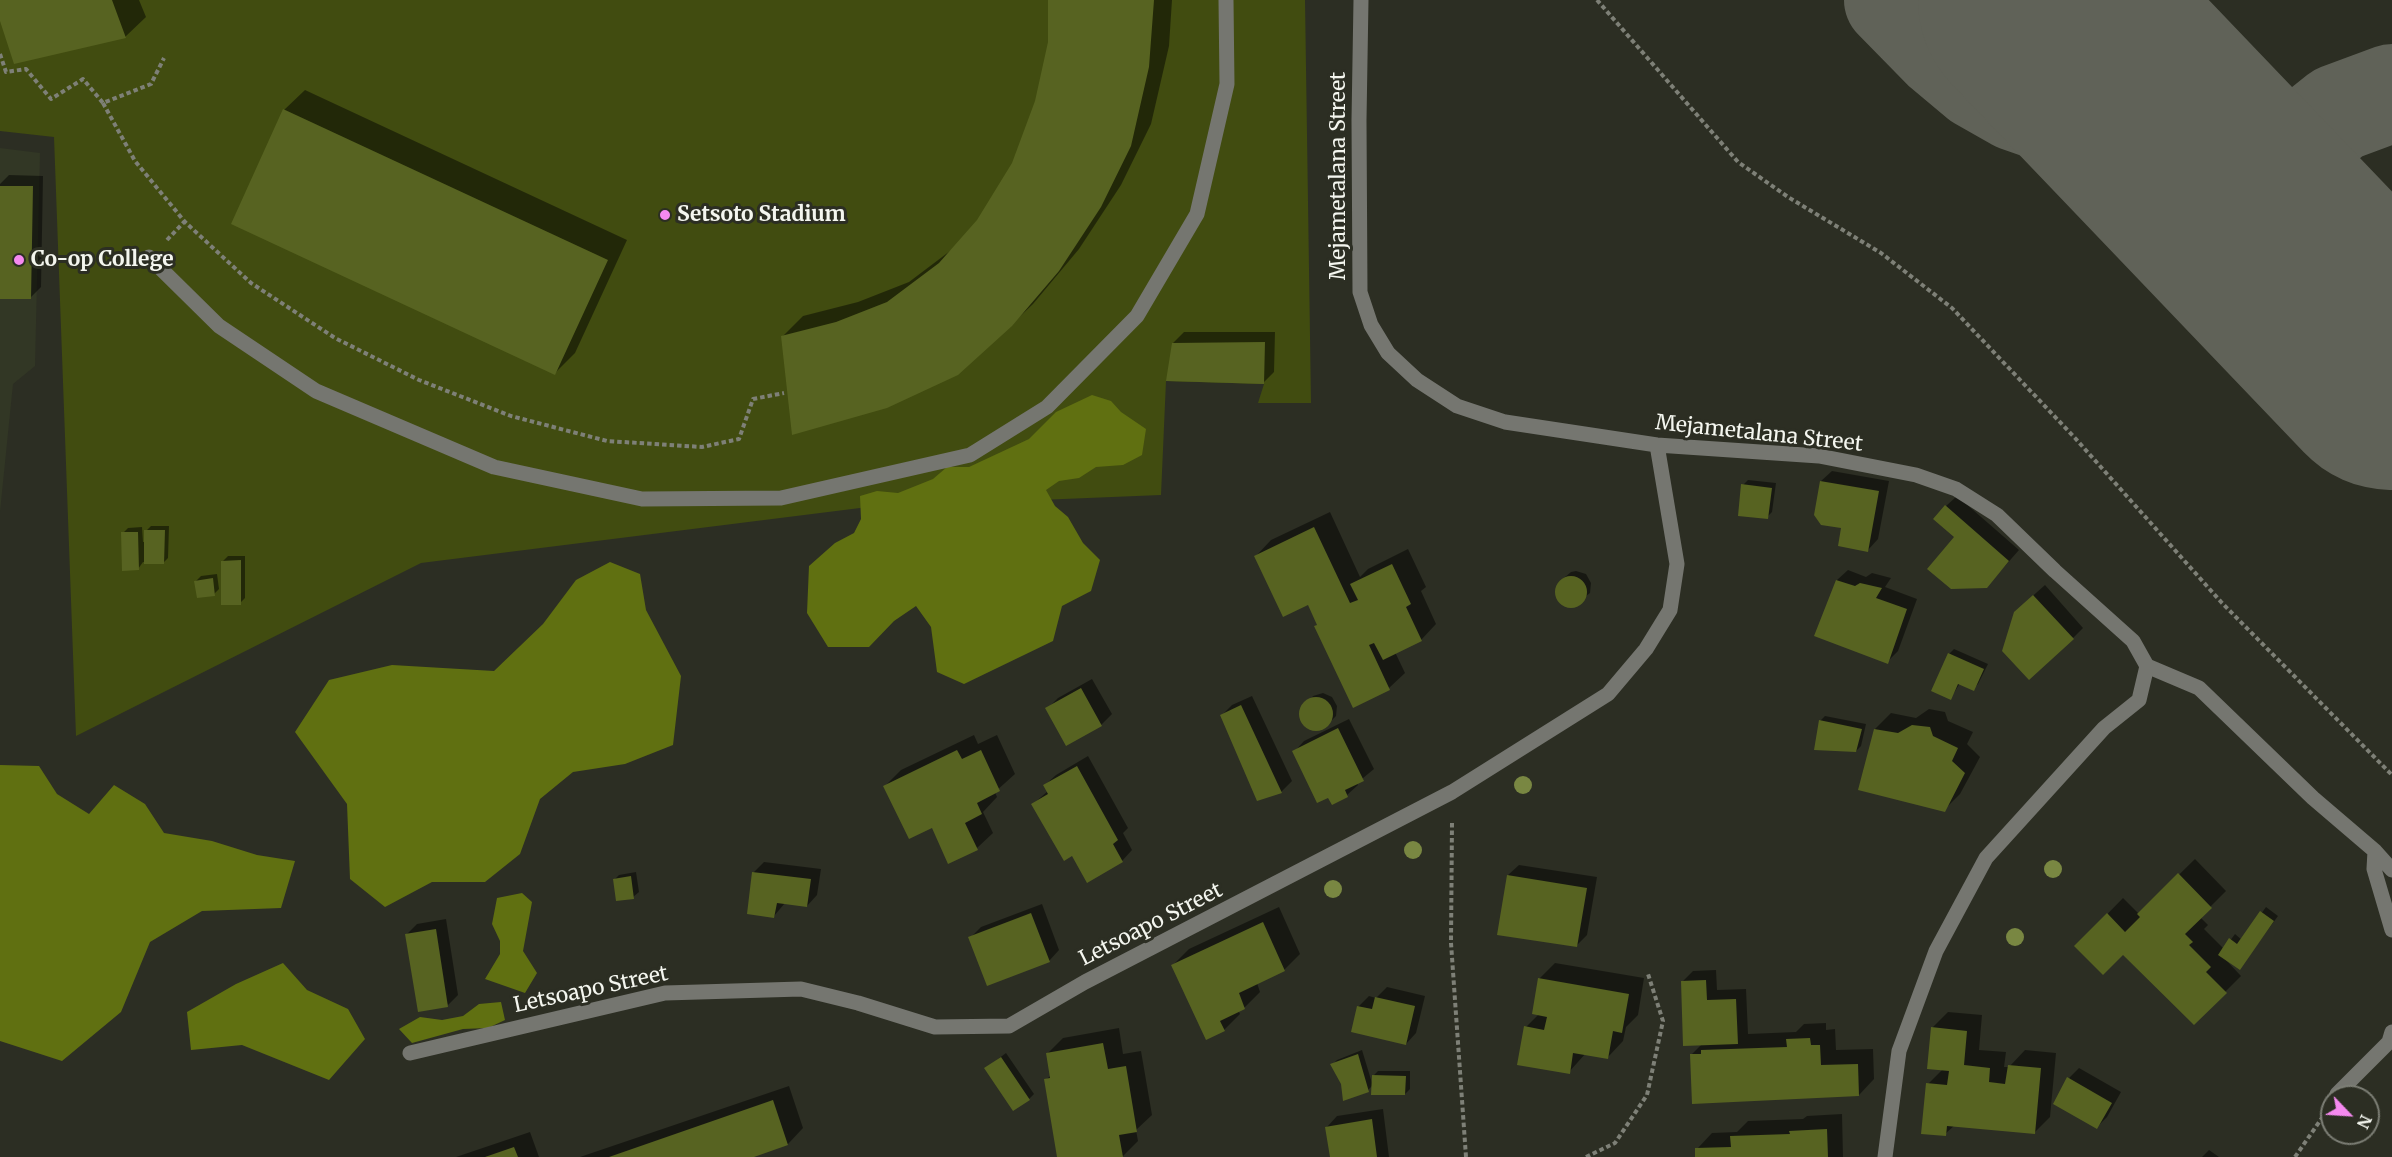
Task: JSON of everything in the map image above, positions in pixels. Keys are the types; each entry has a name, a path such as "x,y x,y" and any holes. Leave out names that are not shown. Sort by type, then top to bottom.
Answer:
{"street":[{"path":"149,257 219,326 316,391 494,467 642,499 781,498 970,455 1047,407 1137,316 1197,214 1227,84 1226,0"},
{"name":"Mejametalana Street","path":"1361,0 1359,292 1371,325 1388,353 1417,380 1457,406 1505,422 1657,445 1819,456 1916,474 1956,489 1997,515 2055,571 2133,640 2147,666"},
{"name":"Letsoapo Street","path":"410,1053 665,993 801,989 858,1003 935,1027 1009,1026 1084,982 1452,792 1608,694 1646,650 1670,610 1677,564 1657,445"},
{"path":"1885,1157 1899,1051 1935,951 1986,858 2104,728 2139,700 2147,666 2199,688 2313,798 2375,851 2392,870"},
{"path":"2375,851 2373,869 2392,930"},
{"path":"2346,1085 2389,1042 2392,1032"}],"path":[{"path":"1597,0 1738,162 1788,197 1881,253 1952,308 2075,438 2222,603 2392,775"},
{"path":"0,54 6,72 26,69 51,99 83,79 103,103 135,160 184,222 251,283 334,338 419,380 511,416 607,441 702,447 739,439 753,399 784,393"},
{"path":"103,103 151,84 164,58"},
{"path":"1452,792 1450,943 1466,1157"},
{"path":"1586,1157 1615,1143 1647,1095 1663,1021 1648,974"},
{"path":"2295,1157 2320,1120"}],"shaded area":[{"name":"Co-op College","path":"0,148 40,153 35,366 13,384 0,512"}],"green space":[{"path":"0,0 1305,0 1311,403 1258,403 1264,384 1166,381 1161,495 868,507 421,563 76,736 54,137 0,131"},
{"path":"1092,395 1111,401 1121,412 1146,429 1142,455 1123,465 1096,467 1079,478 1059,481 1046,490 1055,506 1068,517 1083,543 1100,560 1091,591 1062,606 1053,641 964,684 937,672 931,627 916,606 894,621 869,647 828,647 807,613 809,566 835,543 854,533 861,519 860,496 877,491 898,493 933,479 947,467 969,467 1029,439 1056,412"},
{"path":"610,562 640,574 646,610 681,676 673,745 625,764 573,772 540,799 520,854 485,882 432,882 385,907 350,879 347,804 295,732 329,680 392,665 494,671 543,624 576,580"},
{"path":"0,765 39,766 57,794 89,814 114,785 145,804 164,833 212,841 257,855 295,861 281,908 202,911 150,942 121,1012 62,1061 0,1041"},
{"path":"522,893 532,902 523,951 537,973 525,993 485,979 500,954 500,941 492,924 497,898"},
{"path":"283,963 307,990 348,1009 365,1039 329,1080 242,1045 191,1050 187,1012 236,984"},
{"path":"501,1002 505,1020 488,1028 463,1029 412,1043 399,1029 420,1017 442,1020 463,1016 479,1004"}],"building":[{"path":"0,0 112,0 126,38 14,64 0,21"},
{"path":"1048,0 1154,0 1149,67 1131,146 1101,207 1059,271 1012,326 958,375 887,408 792,435 781,336 836,322 887,302 939,263 977,220 1012,163 1035,101 1048,42"},
{"path":"283,109 608,260 555,375 231,224"},
{"path":"0,186 33,186 31,299 0,299"},
{"path":"1265,342 1264,384 1166,381 1172,343"},
{"path":"1820,481 1879,491 1868,552 1838,546 1841,528 1821,525 1814,515"},
{"path":"1741,484 1772,488 1768,519 1738,516"},
{"path":"1945,505 2009,561 1987,588 1951,589 1927,569 1954,537 1933,519"},
{"path":"1314,527 1350,603 1358,600 1350,584 1392,564 1411,604 1406,607 1422,641 1383,660 1374,643 1369,645 1390,690 1353,708 1314,626 1317,625 1308,605 1283,617 1254,556"},
{"path":"144,530 165,530 164,564 144,564"},
{"path":"121,532 138,532 139,570 122,571"},
{"path":"241,560 241,605 221,605 221,561"},
{"path":"1571,576 1583,580 1587,592 1583,604 1571,608 1559,604 1555,592 1559,580"},
{"path":"213,578 215,596 197,598 194,581"},
{"path":"1836,580 1855,586 1860,583 1882,588 1876,598 1907,609 1888,664 1814,636"},
{"path":"2033,595 2074,639 2029,680 2002,651 2014,612"},
{"path":"1948,653 1984,669 1974,691 1958,684 1951,700 1931,691"},
{"path":"1081,688 1102,726 1066,746 1045,708"},
{"path":"1316,697 1328,702 1333,714 1328,726 1316,731 1304,726 1299,714 1304,702"},
{"path":"1241,705 1282,793 1257,801 1220,715"},
{"path":"1819,720 1862,729 1856,752 1814,750"},
{"path":"1912,725 1930,727 1933,736 1958,748 1952,761 1965,773 1945,812 1858,790 1874,729 1898,733"},
{"path":"1338,728 1364,781 1345,790 1348,797 1332,805 1328,798 1317,803 1292,751"},
{"path":"957,750 962,759 981,750 1000,791 977,803 982,814 965,823 978,850 948,864 932,828 909,839 883,786"},
{"path":"1077,766 1118,840 1113,844 1123,862 1087,883 1072,856 1064,861 1031,804 1048,794 1043,785"},
{"path":"752,872 811,879 807,907 777,903 774,918 747,914"},
{"path":"2178,873 2212,908 2185,934 2193,942 2189,945 2211,967 2206,972 2227,993 2194,1025 2123,955 2103,975 2074,946 2107,913 2125,932 2140,917 2137,914"},
{"path":"1507,875 1587,888 1577,947 1497,935"},
{"path":"631,876 634,899 616,901 613,879"},
{"path":"2260,911 2274,921 2240,970 2218,955 2229,938 2237,944"},
{"path":"1031,913 1050,962 987,986 968,937"},
{"path":"1263,922 1285,971 1239,993 1245,1009 1220,1021 1225,1031 1206,1040 1171,965"},
{"path":"436,929 448,1007 418,1012 405,934"},
{"path":"1538,978 1629,994 1622,1033 1613,1031 1608,1059 1573,1053 1570,1074 1517,1065 1524,1026 1544,1030 1547,1017 1532,1014"},
{"path":"1706,980 1707,1000 1736,999 1738,1044 1683,1046 1681,981"},
{"path":"1375,997 1415,1006 1406,1045 1351,1032 1357,1006 1372,1009"},
{"path":"1931,1027 1967,1031 1964,1065 1990,1068 1989,1082 2005,1084 2008,1065 2041,1068 2035,1134 1947,1126 1946,1136 1921,1134 1926,1083 1947,1085 1949,1071 1927,1069"},
{"path":"1810,1038 1811,1045 1820,1045 1821,1065 1858,1064 1859,1096 1692,1104 1690,1054 1701,1054 1701,1050 1787,1047 1786,1039"},
{"path":"1103,1043 1108,1069 1126,1066 1137,1132 1119,1135 1123,1157 1057,1157 1044,1079 1050,1078 1046,1053"},
{"path":"1358,1054 1369,1092 1343,1101 1341,1084 1330,1064"},
{"path":"1001,1057 1030,1100 1013,1111 984,1068"},
{"path":"1372,1075 1406,1076 1405,1095 1371,1095"},
{"path":"2067,1077 2112,1103 2097,1129 2053,1104"},
{"path":"773,1100 788,1145 754,1157 609,1157"},
{"path":"1372,1119 1377,1157 1330,1157 1325,1127"},
{"path":"1827,1129 1828,1157 1695,1157 1695,1148 1731,1147 1730,1136 1790,1134 1789,1131"},
{"path":"514,1147 518,1157 485,1157"}],"taxiway":[{"path":"1893,0 1942,50 1979,81 2016,102 2136,144 2177,163 2222,190"},
{"path":"2311,283 2294,235 2291,188 2303,153 2318,129 2338,113 2392,93"}],"runway":[{"path":"2040,0 2392,368"}],"place":[{"name":"Setsoto Stadium","path":"665,215"},
{"name":"Co-op College","path":"19,260"}]}
